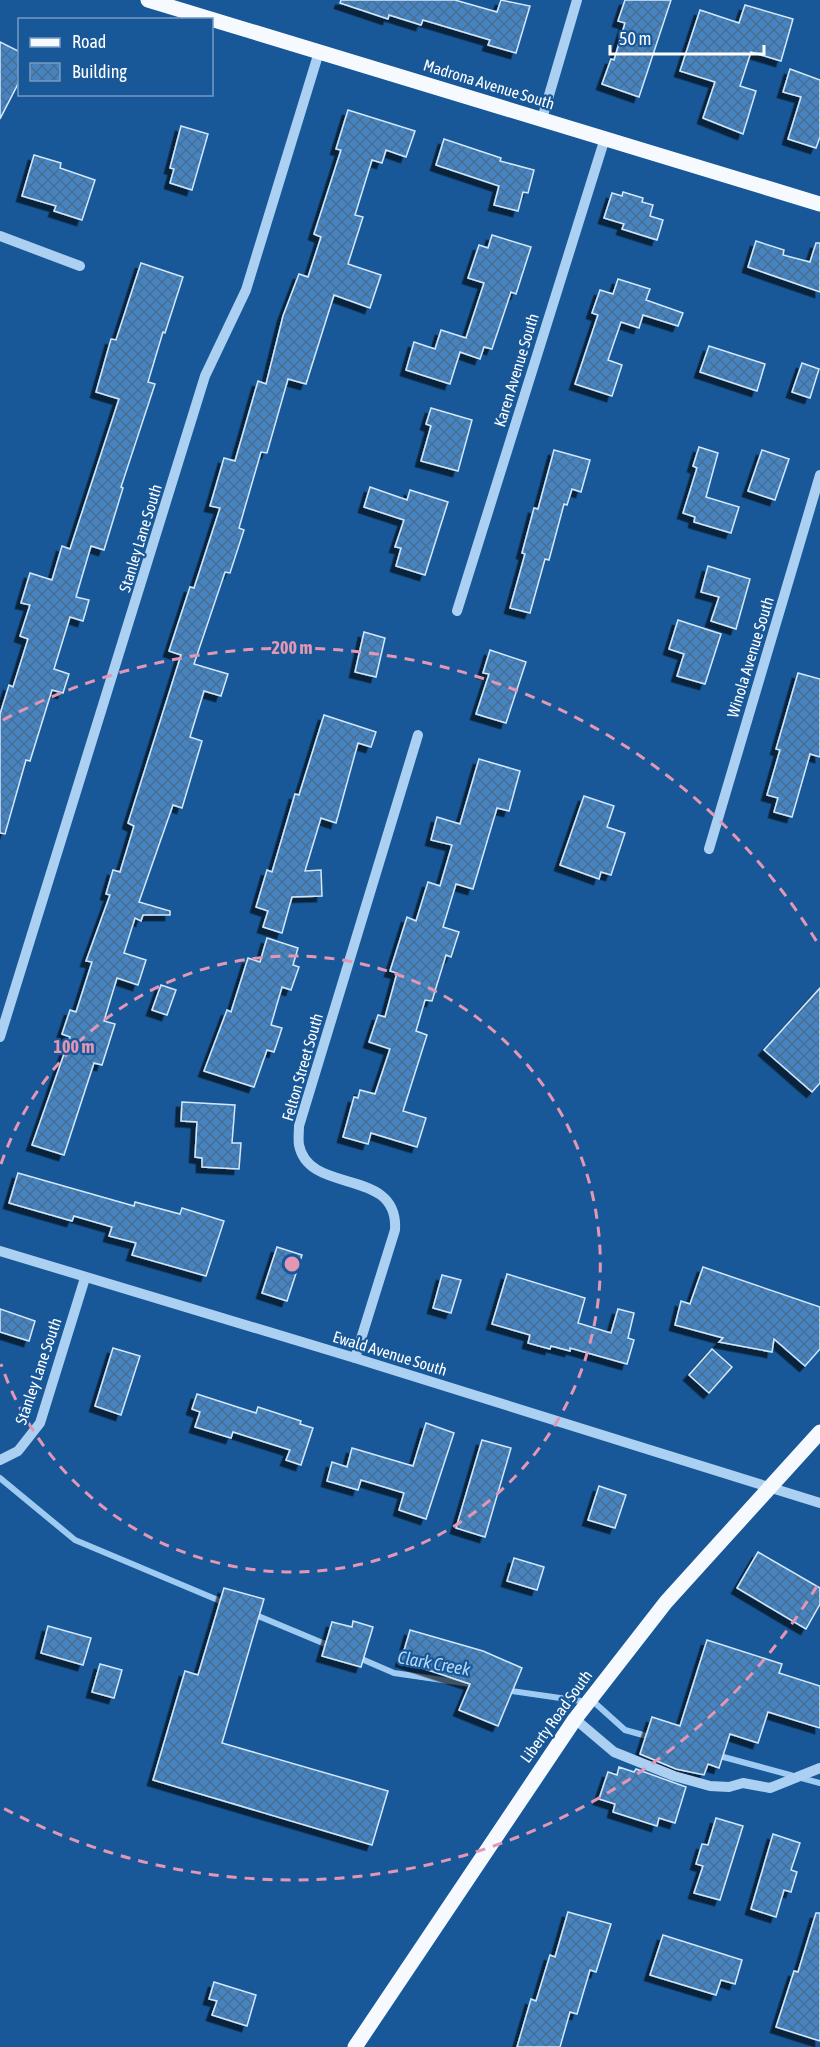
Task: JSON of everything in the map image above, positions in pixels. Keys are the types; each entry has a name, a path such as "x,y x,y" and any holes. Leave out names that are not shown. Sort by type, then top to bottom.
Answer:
{"main road":[{"name":"Madrona Avenue South","path":"148,0 207,18"},
{"name":"Madrona Avenue South","path":"213,20 820,204"},
{"name":"Liberty Road South","path":"355,2047 575,1719 666,1602 820,1432"}],"street":[{"path":"542,119 577,0"},
{"name":"Stanley Lane South","path":"0,1037 205,376 246,290 319,52"},
{"name":"Karen Avenue South","path":"457,611 605,138"},
{"path":"0,237 80,266"},
{"name":"Winola Avenue South","path":"709,849 820,475"},
{"name":"Felton Street South","path":"355,1358 395,1230 396,1213 388,1199 372,1190 328,1176 311,1165 299,1147 299,1126 418,735"},
{"name":"Ewald Avenue South","path":"0,1251 355,1358 820,1503"},
{"name":"Stanley Lane South","path":"0,1460 18,1451 40,1423 85,1278"},
{"path":"575,1719 614,1752 674,1776 710,1786 729,1787 742,1783 770,1788 820,1768"}],"building":[{"path":"341,0 455,0 497,12 501,0 530,6 516,53 488,45 490,40 423,20 421,25 389,15 388,19 340,3"},
{"path":"625,0 671,0 639,97 602,84 611,59 614,60 625,23 618,21"},
{"path":"745,5 793,19 781,61 751,52 740,86 756,91 743,134 703,118 715,82 680,71 700,10 739,23"},
{"path":"0,42 18,51 18,84 0,119"},
{"path":"790,69 820,80 820,137 816,148 788,139 801,97 783,92"},
{"path":"348,110 415,131 406,157 386,150 382,163 372,160 355,215 363,217 348,264 381,275 370,308 334,295 306,384 288,379 267,453 261,452 239,528 244,530 230,573 225,572 194,664 228,674 221,696 204,691 190,737 202,741 182,808 173,805 139,902 170,911 170,915 143,915 141,921 135,918 124,953 146,960 138,985 117,978 104,1021 115,1024 102,1065 94,1063 64,1155 32,1145 70,1037 62,1034 70,1010 76,1012 92,962 86,961 110,895 106,894 113,870 120,872 134,826 128,823 181,655 169,651 190,587 194,588 220,508 210,506 224,458 235,461 258,381 266,384 283,316 299,274 308,277 321,237 314,234 341,150 336,149"},
{"path":"181,126 208,134 192,190 170,183 174,169 170,168"},
{"path":"444,139 501,158 500,161 534,170 528,193 523,192 518,211 494,205 499,186 436,165"},
{"path":"34,155 61,163 60,168 95,180 82,220 54,211 56,206 22,196"},
{"path":"623,192 643,198 642,202 653,205 650,216 663,220 657,240 622,229 624,224 604,218 612,193 622,196"},
{"path":"492,235 531,247 516,294 511,292 492,349 484,347 480,359 460,352 450,384 406,370 414,342 435,349 441,330 466,338 484,283 468,278 479,245 488,248"},
{"path":"756,241 784,250 783,255 810,262 816,243 820,243 820,292 748,267"},
{"path":"141,263 183,277 148,382 155,384 121,487 123,488 104,550 91,546 76,597 89,600 83,621 70,617 54,669 69,674 63,693 52,690 30,761 26,760 5,834 0,833 0,714 9,685 13,687 28,639 20,636 30,605 21,603 30,573 52,580 62,546 70,549 119,399 96,392 111,339 116,340"},
{"path":"618,279 650,289 646,300 683,313 678,326 643,315 639,328 621,322 608,360 622,365 612,396 575,384 598,315 592,313 600,290 613,294"},
{"path":"709,346 765,364 757,391 700,372"},
{"path":"802,363 819,369 810,398 792,392"},
{"path":"431,408 472,420 458,471 421,461 431,426 426,424"},
{"path":"699,447 718,453 706,497 739,507 731,533 694,522 695,517 683,513 697,468 693,466"},
{"path":"554,450 590,460 581,492 572,489 567,505 564,504 549,560 545,559 530,613 510,608 525,554 522,553 534,508 538,509"},
{"path":"762,450 789,459 775,500 748,491"},
{"path":"370,487 407,500 410,490 448,502 425,575 396,566 401,548 395,547 404,520 364,507"},
{"path":"708,566 750,579 736,629 711,621 719,597 701,592"},
{"path":"678,620 721,634 705,684 677,676 684,654 669,649"},
{"path":"364,632 385,638 376,677 355,672"},
{"path":"490,650 526,662 506,723 476,714 489,674 483,673"},
{"path":"798,673 820,679 820,757 810,754 792,817 774,812 778,798 767,795 780,750 776,749"},
{"path":"324,715 376,732 371,747 358,743 336,823 321,818 305,871 321,870 322,896 292,897 282,933 263,927 268,911 256,907 267,870 272,872 295,794 299,795"},
{"path":"479,759 520,771 509,811 497,808 473,889 456,884 443,927 459,932 451,957 446,955 432,1001 425,1000 416,1031 427,1035 403,1111 426,1118 417,1147 371,1133 368,1144 343,1137 354,1097 358,1098 360,1090 375,1094 390,1049 369,1042 378,1015 385,1017 397,973 390,971 407,917 416,921 428,882 440,886 452,845 431,840 437,817 460,824"},
{"path":"584,796 614,806 607,827 625,833 611,875 601,872 599,879 560,865"},
{"path":"267,938 298,948 293,965 299,967 291,990 282,987 271,1025 282,1028 274,1052 267,1050 254,1087 204,1071 227,1010 231,1012 248,958 260,962"},
{"path":"161,985 176,990 167,1015 152,1010"},
{"path":"820,988 820,1083 812,1092 764,1050"},
{"path":"182,1102 235,1105 232,1143 241,1143 239,1169 202,1167 202,1158 195,1157 197,1122 181,1121"},
{"path":"18,1173 134,1206 135,1202 180,1214 182,1208 224,1221 206,1276 132,1255 136,1243 109,1236 112,1227 74,1216 72,1221 9,1203"},
{"path":"277,1247 302,1255 287,1301 262,1293"},
{"path":"703,1267 820,1307 820,1349 805,1366 774,1339 772,1352 719,1342 723,1338 675,1325 681,1301 690,1304"},
{"path":"507,1274 585,1298 578,1323 611,1333 618,1309 634,1313 628,1338 634,1340 627,1364 570,1348 570,1351 551,1346 550,1349 528,1343 530,1335 492,1324"},
{"path":"442,1275 461,1280 451,1313 433,1308"},
{"path":"0,1309 35,1321 29,1341 0,1332"},
{"path":"113,1348 140,1356 121,1415 95,1406"},
{"path":"712,1349 732,1367 709,1393 689,1375"},
{"path":"197,1394 256,1413 258,1407 301,1421 300,1424 313,1428 301,1465 286,1460 290,1450 233,1432 231,1438 195,1427 200,1412 192,1409"},
{"path":"426,1423 454,1433 426,1519 399,1510 404,1493 361,1480 358,1490 327,1481 332,1462 347,1467 352,1448 413,1466"},
{"path":"482,1440 511,1448 485,1537 456,1528"},
{"path":"599,1486 626,1495 615,1528 588,1520"},
{"path":"758,1552 820,1588 820,1604 806,1629 737,1588"},
{"path":"514,1558 544,1567 537,1590 507,1581"},
{"path":"224,1588 264,1599 222,1743 388,1791 372,1845 153,1780 185,1671 198,1675"},
{"path":"353,1621 373,1627 361,1667 322,1656 332,1622 352,1627"},
{"path":"48,1626 91,1638 83,1665 41,1653"},
{"path":"410,1630 483,1651 522,1668 498,1726 459,1710 470,1684 401,1661"},
{"path":"707,1640 782,1664 779,1673 820,1686 820,1728 768,1712 758,1743 730,1734 719,1768 708,1764 704,1775 676,1769 640,1754 652,1717 680,1726"},
{"path":"100,1664 122,1670 114,1698 92,1692"},
{"path":"619,1767 634,1772 636,1769 686,1787 675,1823 659,1818 657,1826 613,1812 615,1804 599,1799 608,1772 617,1775"},
{"path":"716,1818 743,1826 720,1900 694,1893 703,1866 696,1864 702,1844 708,1845"},
{"path":"773,1834 800,1843 791,1870 797,1872 791,1892 784,1890 776,1917 751,1909"},
{"path":"568,1912 611,1924 596,1972 590,1970 577,2014 570,2012 560,2047 517,2047 531,1999 536,2001 550,1955 555,1957"},
{"path":"816,1913 820,1913 820,2041 776,2027 794,1971 798,1972"},
{"path":"663,1935 742,1960 735,1984 721,1980 716,1995 650,1975"},
{"path":"214,1982 256,1995 247,2026 212,2015 217,2001 209,1999"}],"waterway":[{"name":"Clark Creek","path":"0,1478 75,1540 225,1603"},
{"name":"Clark Creek","path":"251,1613 330,1646"},
{"name":"Clark Creek","path":"357,1657 394,1673 477,1685"},
{"name":"Clark Creek","path":"505,1690 595,1703 625,1730 654,1738"},
{"name":"Clark Creek","path":"716,1755 820,1783"}]}
